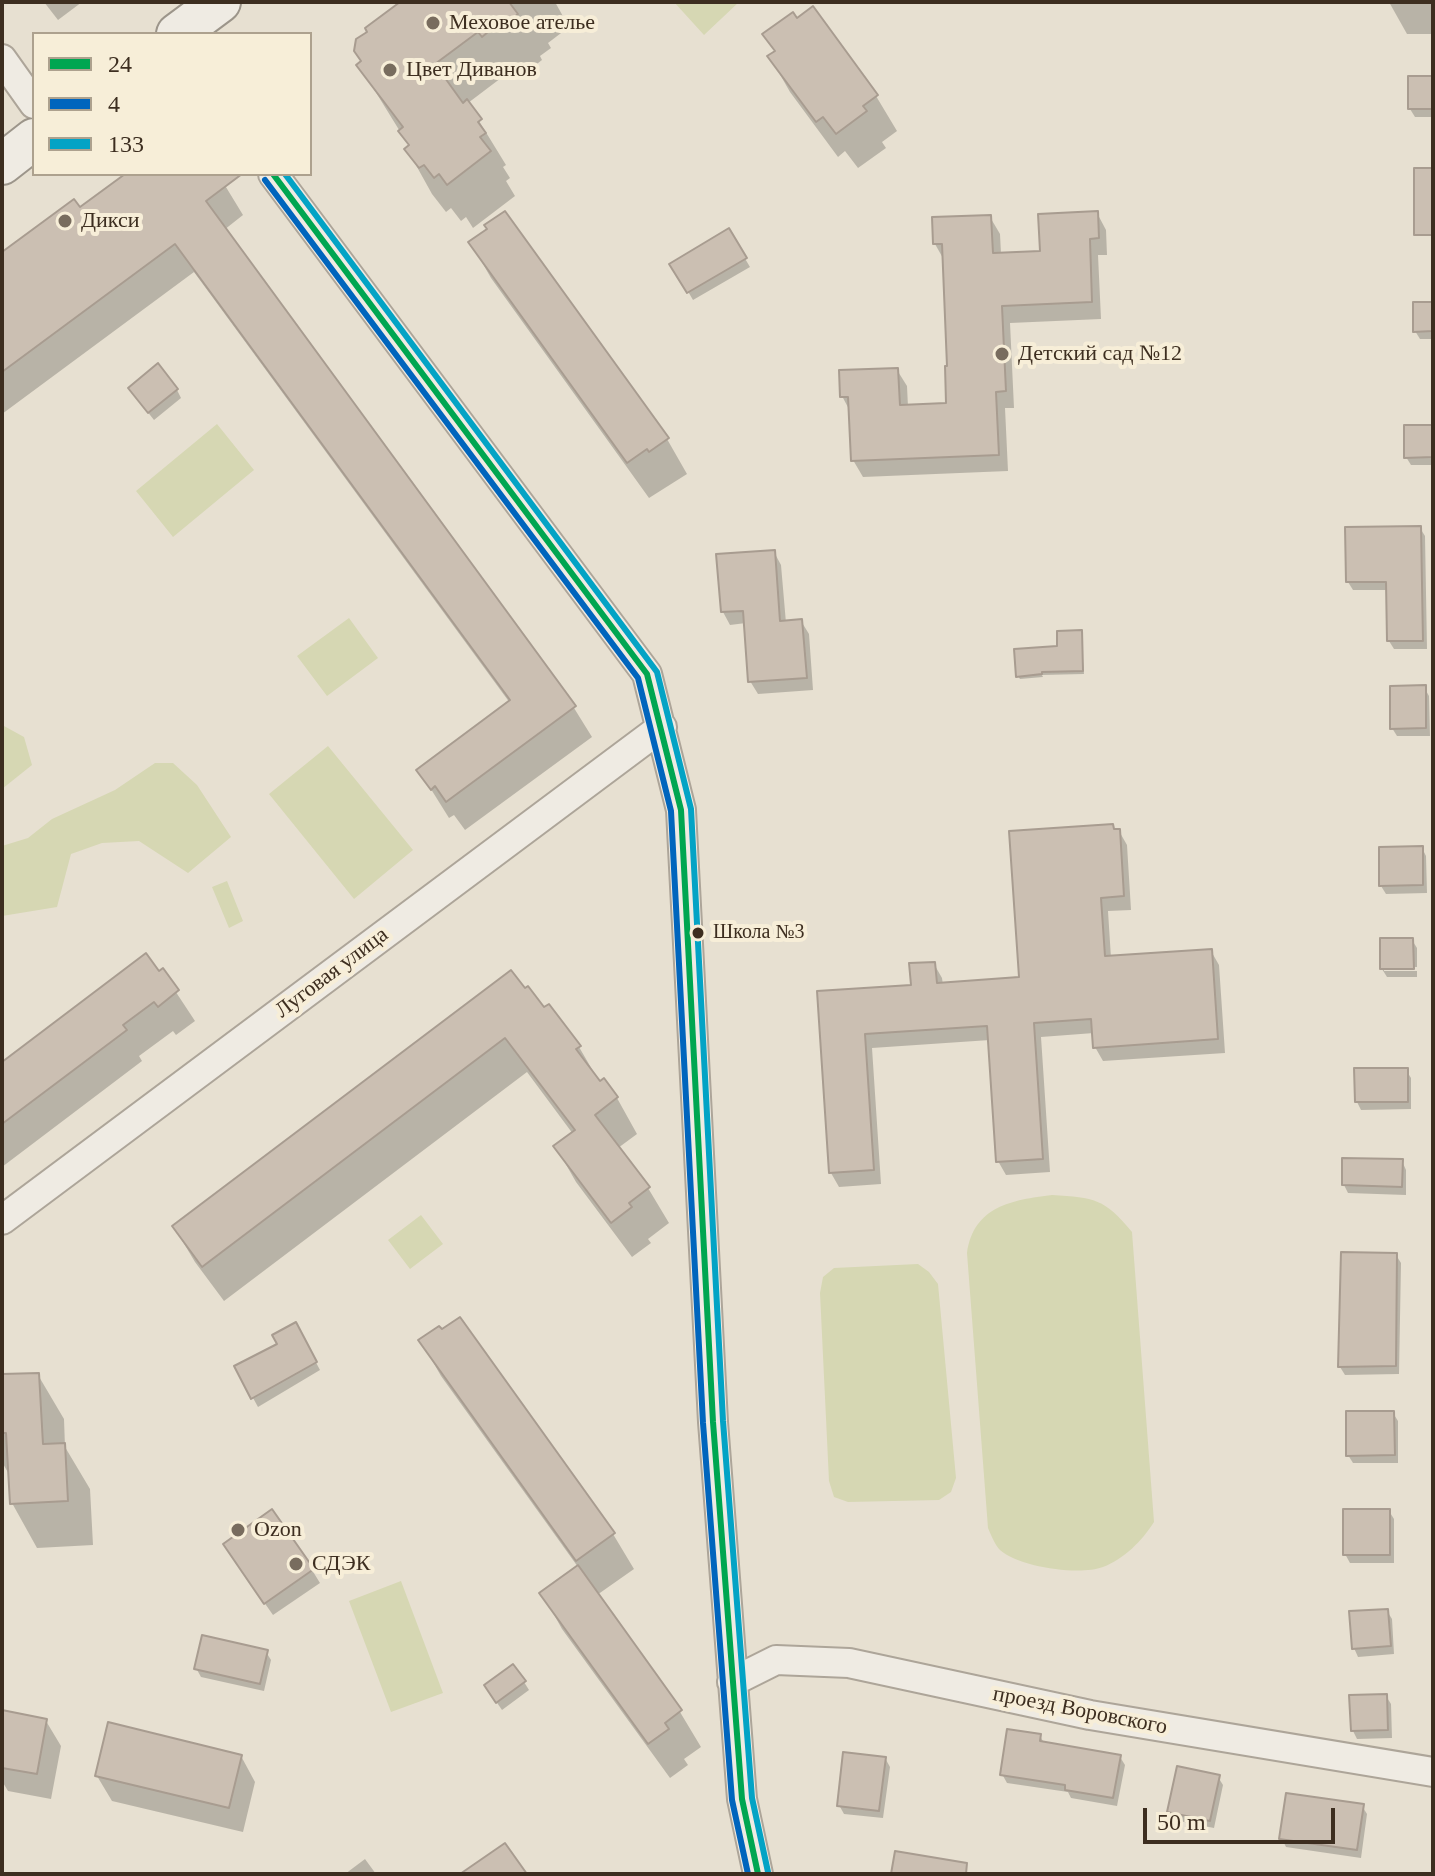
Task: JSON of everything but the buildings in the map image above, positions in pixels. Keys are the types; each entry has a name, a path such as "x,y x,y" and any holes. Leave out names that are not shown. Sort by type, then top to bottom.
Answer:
{"main road":[{"path":"180,32 220,2"},
{"path":"2,164 32,141"}],"street":[{"path":"2,59 32,101"},
{"path":"274,176 647,674 681,810 713,1422 742,1799 758,1874"},
{"name":"Луговая улица","path":"2,1220 662,727"},
{"name":"проезд Воровского","path":"732,1682 776,1660 849,1663 1090,1715 1433,1772"}],"green space":[{"path":"674,2 739,2 704,35"},
{"path":"217,424 254,470 173,537 136,491"},
{"path":"349,618 378,658 327,696 297,656"},
{"path":"4,726 24,737 32,765 2,789"},
{"path":"328,746 413,850 354,899 269,794"},
{"path":"155,763 173,763 197,785 231,837 188,873 139,841 102,843 71,854 57,907 2,916 2,846 28,838 52,819 115,790"},
{"path":"227,881 243,921 229,928 212,887"},
{"path":"1052,1195 1098,1202 1114,1212 1132,1232 1154,1522 1125,1554 1111,1564 1092,1570 1065,1570 1021,1561 1000,1550 988,1528 967,1253 971,1237 986,1215 1009,1203"},
{"path":"421,1215 443,1244 410,1269 388,1240"},
{"path":"918,1264 938,1284 956,1478 951,1492 939,1500 848,1502 834,1497 829,1481 820,1293 823,1277 834,1268"},
{"path":"401,1581 443,1693 391,1712 349,1601"}],"transit line":[{"name":"24","path":"274,176 647,674 681,810 713,1422 742,1799 758,1874"},
{"name":"133","path":"286,176 657,672 691,809 723,1421 752,1798 768,1872"},
{"name":"4","path":"265,180 638,678 671,811 703,1423 732,1800 748,1874"}],"place":[{"name":"Меховое ателье","path":"433,23"},
{"name":"Цвет Диванов","path":"390,70"},
{"name":"Дикси","path":"65,221"},
{"name":"Детский сад №12","path":"1002,354"},
{"name":"Школа №3","path":"698,933"},
{"name":"Ozon","path":"238,1530"},
{"name":"СДЭК","path":"296,1564"}]}
